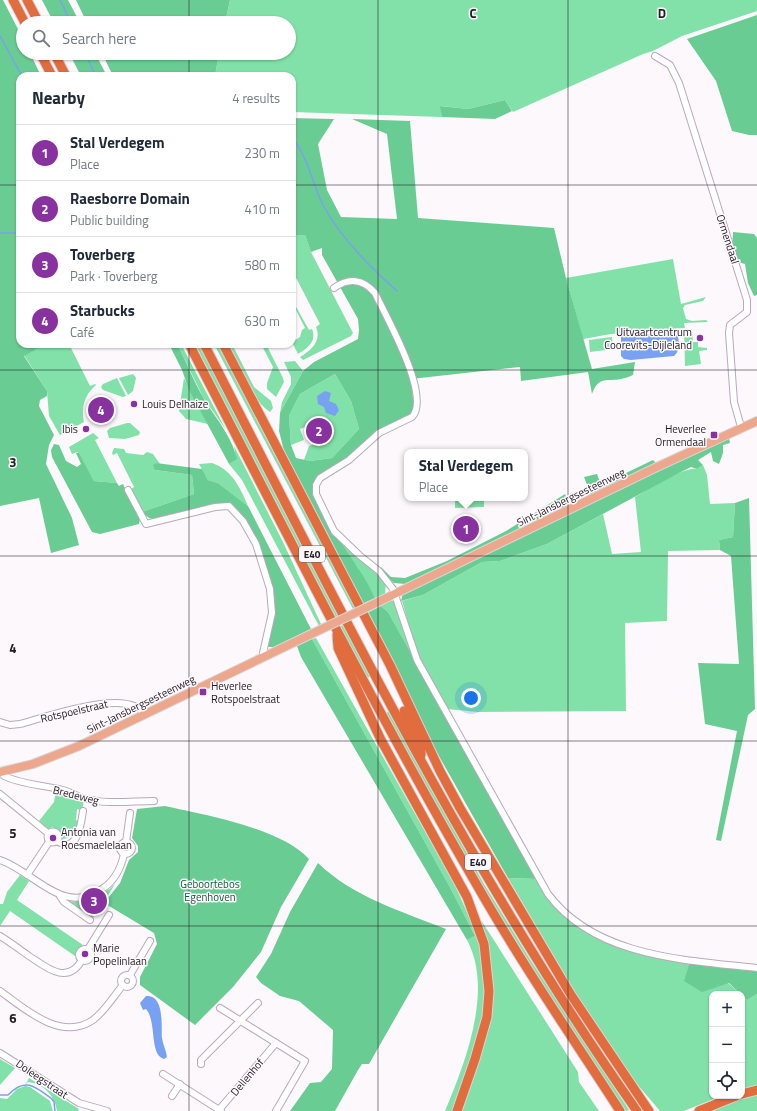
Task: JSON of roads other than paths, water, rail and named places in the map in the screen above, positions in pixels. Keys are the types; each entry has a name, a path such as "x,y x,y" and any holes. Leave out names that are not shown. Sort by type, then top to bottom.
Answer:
{"highway":[{"path":"13,0 21,16"},
{"path":"27,0 35,16"},
{"path":"44,60 50,72"},
{"path":"58,60 64,72"},
{"name":"E40","path":"192,348 336,629 415,778 525,966 620,1111"},
{"name":"E40","path":"206,348 421,762 505,910 636,1110"},
{"path":"225,348 368,626 390,665 440,771 483,848 567,989 646,1108"},
{"path":"368,626 421,750 421,762"},
{"path":"336,629 338,648 381,740 467,897 478,922 484,944 489,991 487,1017 483,1036 457,1111"},
{"path":"442,851 460,872 479,889"},
{"path":"745,1093 757,1090"},
{"path":"699,1111 729,1099"}],"main road":[{"name":"Sint-Jansbergsesteenweg","path":"1,772 53,757 144,715 741,427 757,421"}],"street":[{"name":"Ormendaal","path":"655,56 670,65 679,83 747,300 747,312 730,325 728,333 734,402 741,427"},
{"path":"334,288 347,281 362,282 369,286 375,293 401,345 414,380 416,405 414,414 409,419 380,433 349,460 320,478 316,485 316,494 334,531 359,555 379,571 394,589 417,660 548,894 557,906 588,930 610,942 631,948 691,960 757,968"},
{"path":"128,490 146,524 215,507 228,506 243,521 256,544 270,589 272,613 264,653"},
{"name":"Rotspoelstraat","path":"0,722 10,725 20,724 111,702 134,706 141,710 144,715"},
{"name":"Bredeweg","path":"1,772 4,776 11,779 63,790 83,798 106,802 154,801"},
{"path":"0,794 49,834"},
{"path":"49,842 53,843 57,841 65,844 75,840 80,832 83,812"},
{"path":"60,896 87,897 102,890 117,874 124,854 120,847 126,842 130,813"},
{"path":"49,834 52,832 57,834 57,841"},
{"path":"27,874 49,842 49,834"},
{"path":"0,860 27,874 60,896 64,902 90,920"},
{"path":"0,936 54,972 68,972 79,965 82,960 79,956 80,952 82,949 88,949 109,915"},
{"path":"0,992 47,1022 67,1028 80,1026 92,1020 104,1009 123,985 121,980 123,976 130,975 150,940"},
{"path":"201,1064 201,1060 258,1003"},
{"path":"220,1008 306,1061 276,1111"},
{"name":"Dellenhof","path":"219,1111 276,1043"},
{"name":"Doleegstraat","path":"0,1053 79,1103 107,1111"},
{"path":"163,1074 219,1111"},
{"path":"172,1096 180,1084"}],"water":[{"path":"674,332 678,336 679,344 677,352 674,356 631,360 624,359 621,356 621,335 623,333 644,335"},
{"path":"325,391 331,393 329,401 336,404 339,410 335,416 326,413 324,407 318,404 317,396"},
{"path":"146,996 152,997 156,1000 161,1012 162,1038 167,1057 164,1059 159,1056 156,1051 149,1014 146,1009 143,1010 140,1003"}],"waterway":[{"path":"60,0 68,16"},
{"path":"0,36 20,72"},
{"path":"88,60 94,72"},
{"path":"296,144 306,162 319,197 338,229 357,251 397,291"},
{"path":"0,233 16,233"},
{"path":"0,1095 8,1095 20,1086 30,1085 52,1099 54,1102 55,1111"}],"place":[{"name":"Uitvaartcentrum Coorevits-Dijleland","path":"700,338"},
{"name":"Louis Delhaize","path":"134,404"},
{"name":"Starbucks","path":"101,410"},
{"name":"Ibis","path":"86,429"},
{"name":"Raesborre Domain","path":"319,431"},
{"name":"Heverlee Ormendaal","path":"714,435"},
{"name":"Stal Verdegem","path":"466,529"},
{"name":"Heverlee Rotspoelstraat","path":"203,692"},
{"name":"Antonia van Roesmaelelaan","path":"53,838"},
{"name":"Toverberg","path":"94,901"},
{"name":"Marie Popelinlaan","path":"85,954"}],"park label":[{"name":"Geboortebos Egenhoven","path":"210,890"}]}
